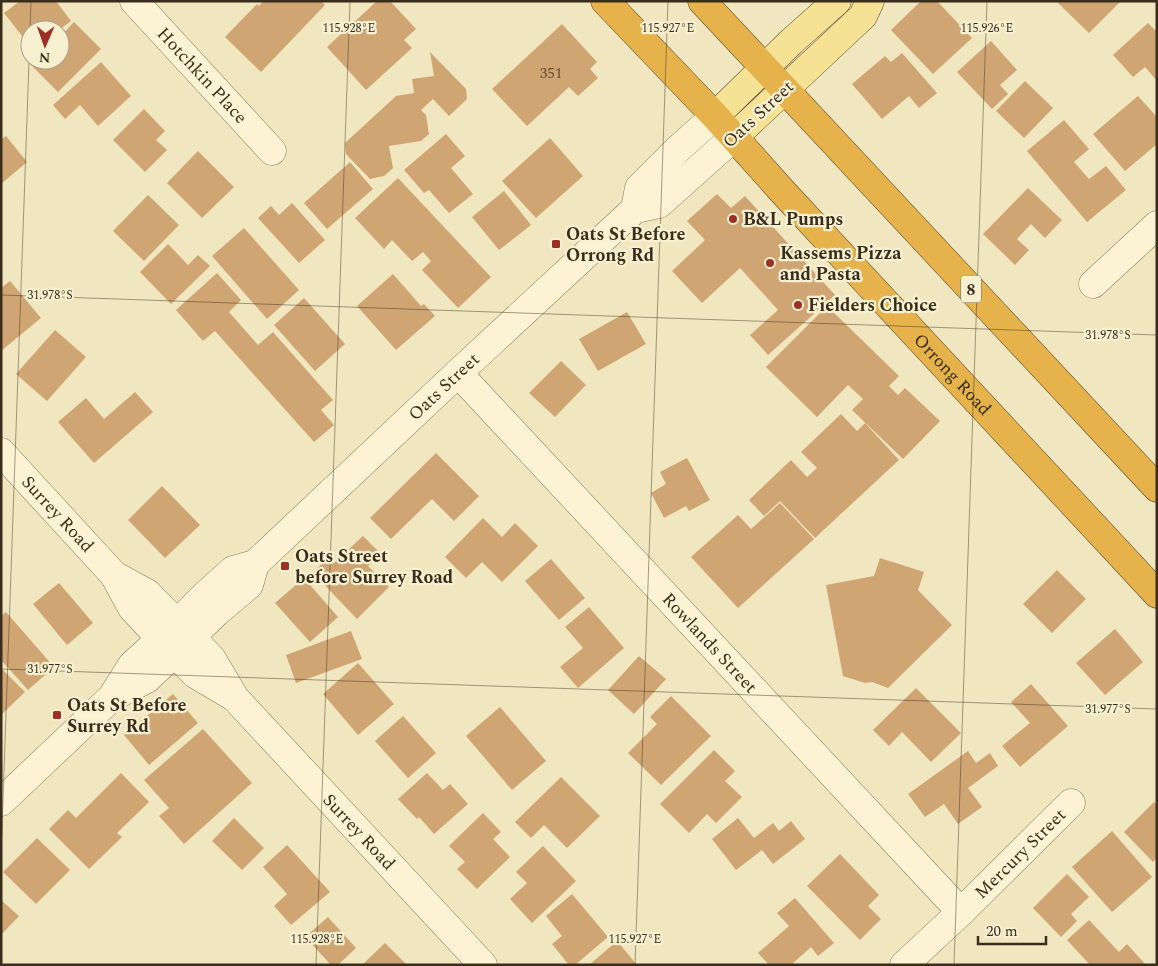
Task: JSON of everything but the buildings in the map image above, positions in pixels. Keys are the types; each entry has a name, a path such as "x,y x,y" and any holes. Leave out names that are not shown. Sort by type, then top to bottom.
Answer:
{"highway":[{"name":"Orrong Road","path":"605,1 715,116 1157,594"},
{"name":"8","path":"702,1 1157,488"}],"main road":[{"name":"Oats Street","path":"715,116 764,67 837,1"},
{"name":"Oats Street","path":"734,137 863,16 870,1"}],"street":[{"name":"Hotchkin Place","path":"134,1 272,151"},
{"name":"Oats Street","path":"635,210 639,188 715,116"},
{"name":"Oats Street","path":"1,802 112,697 147,679 176,638 249,585 255,564 635,210 659,204 734,137"},
{"path":"1093,284 1157,225"},
{"name":"Rowlands Street","path":"458,373 961,912"},
{"name":"Surrey Road","path":"1,452 114,575 147,593 176,638 212,659 235,698 483,965"},
{"name":"Mercury Street","path":"904,965 1071,804"}],"place":[{"name":"B&L Pumps","path":"733,219"},
{"name":"Oats St Before Orrong Rd","path":"556,244"},
{"name":"Kassems Pizza and Pasta","path":"770,263"},
{"name":"Fielders Choice","path":"798,305"},
{"name":"Oats Street before Surrey Road","path":"285,566"},
{"name":"Oats St Before Surrey Rd","path":"57,715"}]}
